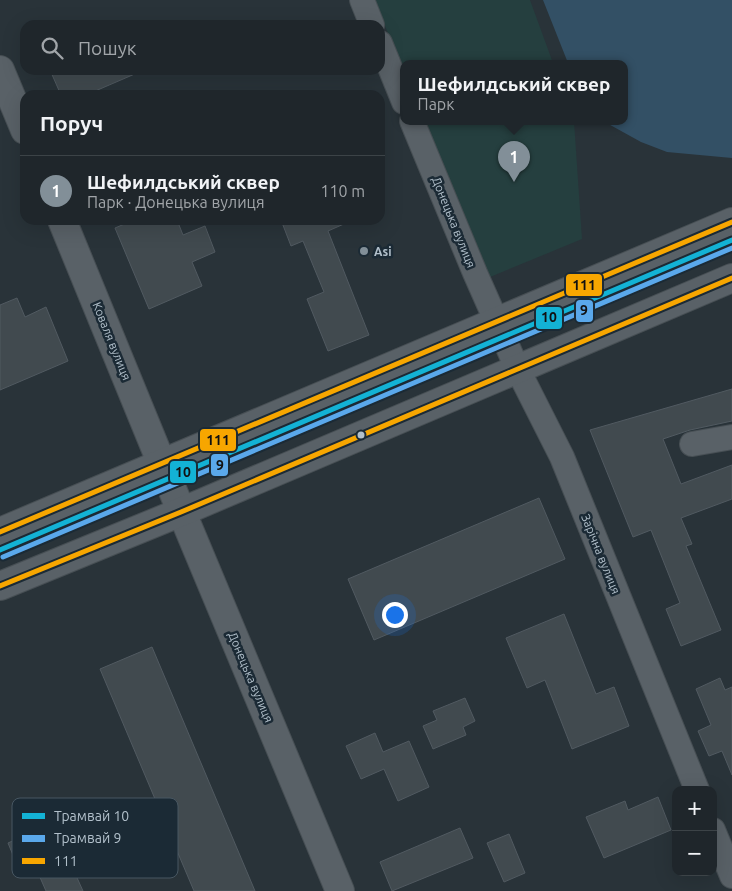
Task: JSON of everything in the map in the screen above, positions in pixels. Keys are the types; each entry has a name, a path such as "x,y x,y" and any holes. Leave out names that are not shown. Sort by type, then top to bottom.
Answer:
{"street":[{"path":"362,0 370,20"},
{"path":"385,55 400,92"},
{"path":"0,70 20,118"},
{"name":"Донецька вулиця","path":"414,125 497,322"},
{"path":"0,532 732,222"},
{"name":"Коваля вулиця","path":"64,225 161,463"},
{"path":"0,586 181,512 732,278"},
{"name":"Зарічна вулиця","path":"497,322 517,368 562,457 695,786"},
{"path":"692,444 732,437"},
{"name":"Донецька вулиця","path":"161,463 340,891"},
{"path":"713,831 732,876"}],"green space":[{"path":"374,0 530,0 552,60 400,60 400,62 385,26 385,20 382,20"},
{"path":"427,125 574,125 582,239 490,277"}],"water":[{"path":"543,0 732,0 732,158 667,152 641,142 610,125 628,125 628,60 567,60"}],"building":[{"path":"52,75 132,75 98,90 59,90"},
{"path":"122,225 179,225 183,235 205,226 215,252 192,262 202,286 149,309 115,228"},
{"path":"283,225 342,225 328,231 369,335 328,351 307,299 324,292 303,241 291,246"},
{"path":"17,298 25,317 46,307 68,361 0,390 0,305"},
{"path":"732,389 732,421 690,430 663,439 681,484 732,465 732,499 681,518 692,544 686,546 721,630 681,646 666,609 680,603 651,530 633,537 590,430"},
{"path":"539,498 565,559 374,640 348,579"},
{"path":"564,614 596,694 614,687 629,726 572,749 545,680 527,688 506,638"},
{"path":"152,647 255,891 194,891 178,853 178,798 155,798 100,669"},
{"path":"720,678 725,690 732,687 732,775 722,751 709,756 698,731 711,725 696,689"},
{"path":"465,698 475,721 463,727 466,735 433,749 423,726 437,720 433,711"},
{"path":"375,733 383,752 409,741 429,787 398,801 384,769 361,779 346,746"},
{"path":"658,797 671,830 604,858 586,817 625,801 628,810"},
{"path":"460,828 473,858 392,891 380,862"},
{"path":"509,834 525,873 504,882 487,843"},
{"path":"12,841 12,853 8,843"},
{"path":"40,878 77,878 83,891 46,891"}],"tram line":[{"name":"10","path":"0,550 732,240"},
{"name":"9","path":"3,557 732,248"}],"transit line":[{"name":"111","path":"0,532 732,222"},
{"name":"111","path":"0,586 181,512 732,278"}],"place":[{"name":"Шефилдський сквер","path":"514,182"},
{"name":"Asi","path":"364,251"}]}
